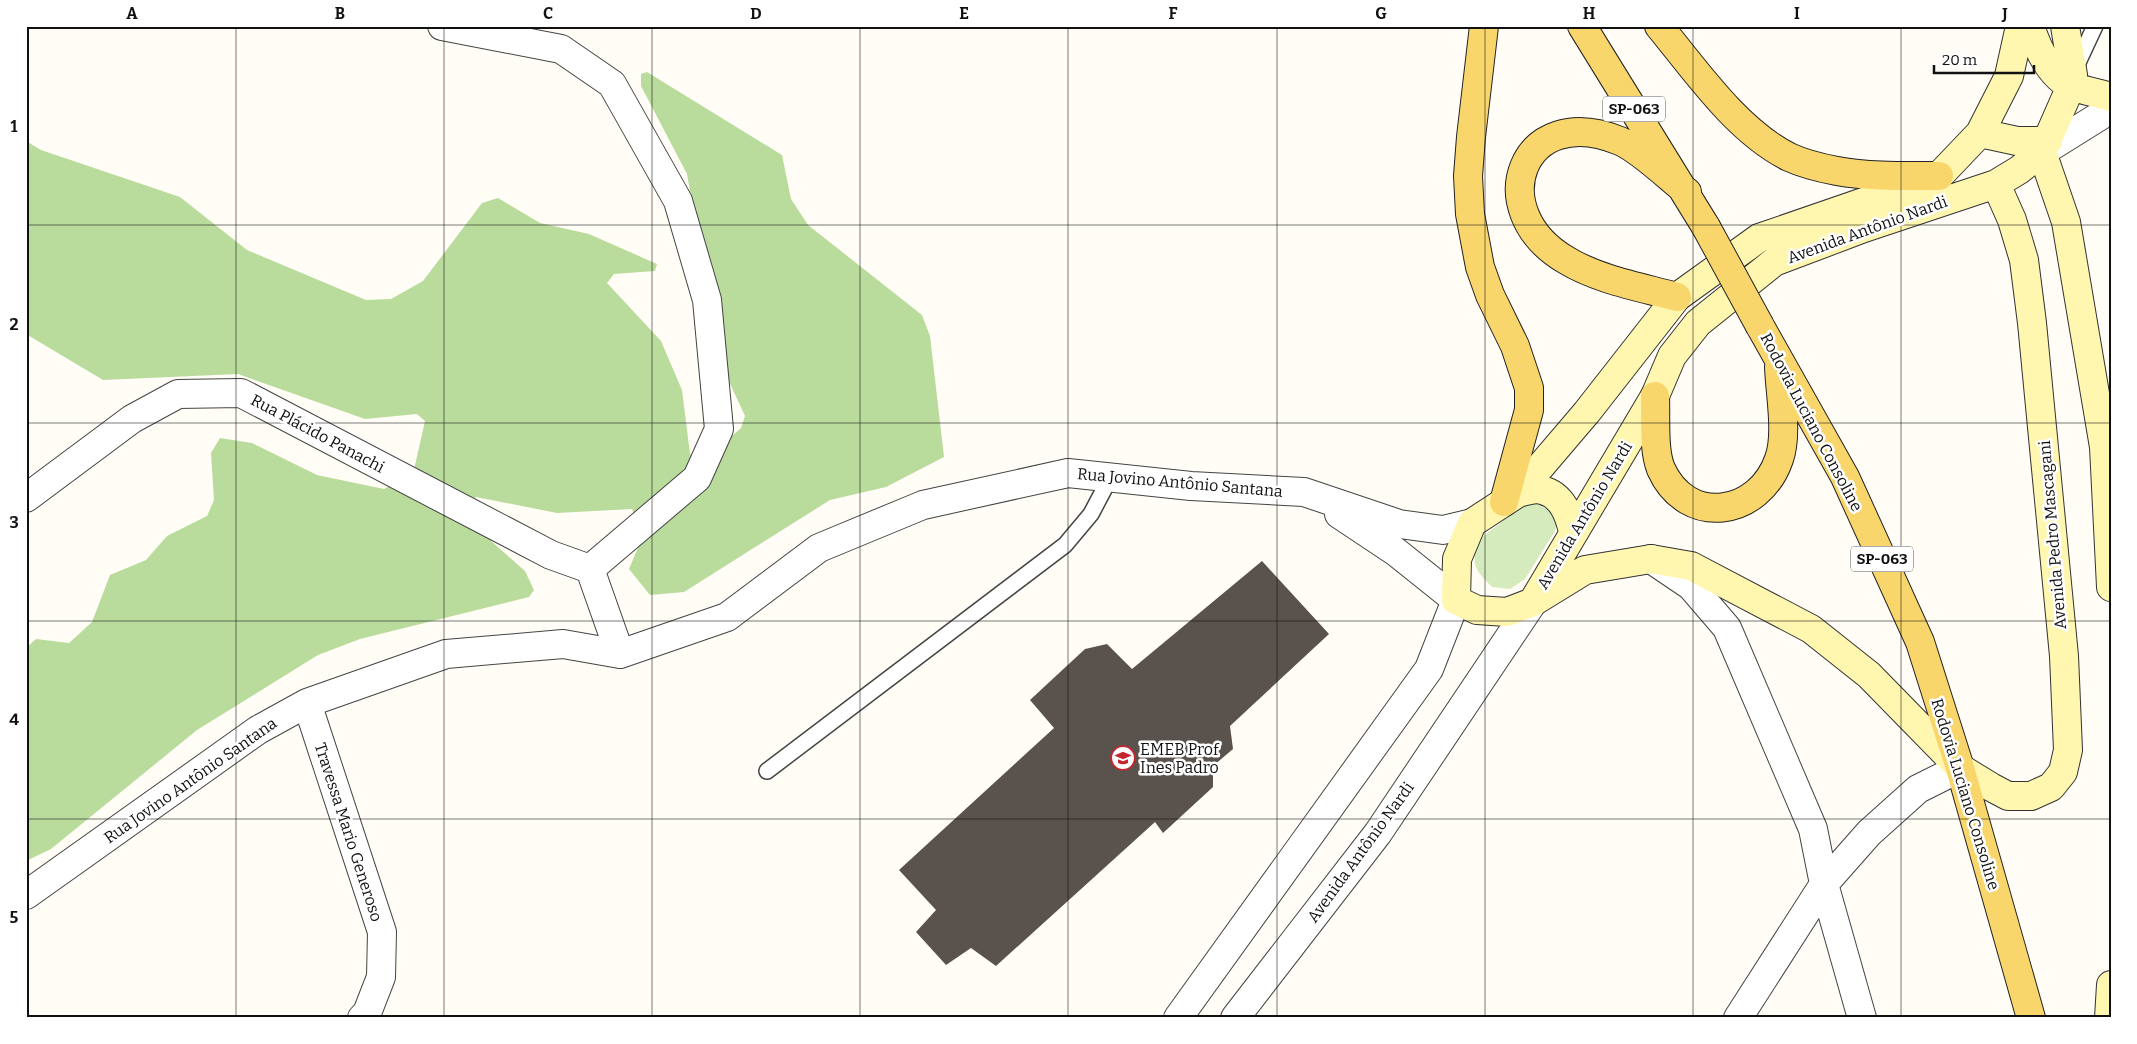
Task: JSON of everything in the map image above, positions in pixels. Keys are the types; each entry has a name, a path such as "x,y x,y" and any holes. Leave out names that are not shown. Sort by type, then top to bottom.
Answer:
{"main road":[{"name":"Rodovia Luciano Consoline","path":"1582,26 1686,192 1778,360 1845,477 1920,642 1960,768 2031,1018"},
{"path":"1659,26 1740,121 1768,144 1790,158 1813,166 1859,174 1939,176 1980,133 2009,76 2020,26"},
{"path":"2030,26 2038,48 2051,68 2072,80 2111,96"},
{"path":"2065,26 2072,80 2045,146 2066,222 2104,447 2111,587"},
{"path":"1483,28 1468,176 1470,214 1480,266 1490,295 1515,346 1529,388 1530,410 1511,497 1541,489 1557,496 1569,514 1573,532"},
{"path":"1677,297 1617,281 1593,272 1566,260 1549,248 1531,229 1523,211 1519,192 1520,177 1526,159 1542,142 1558,135 1579,131 1599,134 1622,142 1686,192"},
{"path":"1980,133 2045,146"},
{"name":"Avenida Antônio Nardi","path":"1533,602 1655,396 1672,356 1698,323 1774,262 1864,228 1996,184 2019,170 2045,146"},
{"name":"Avenida Antônio Nardi","path":"1472,523 1511,497 1587,412 1677,297 1759,238 1939,176"},
{"name":"Avenida Pedro Mascagani","path":"1533,602 1585,570 1651,559 1691,566 1811,629 1869,675 1960,768 2008,796 2031,796 2051,787 2063,772 2068,750 2064,656 2032,323 2024,260 2012,220 1996,184"},
{"path":"1655,396 1656,444 1660,467 1668,482 1682,496 1696,504 1727,508 1758,494 1772,475 1780,456 1782,429 1778,360"},
{"path":"1472,523 1457,558 1456,600 1478,610 1507,612 1533,602"},
{"path":"2109,1018 2111,985"}],"street":[{"path":"442,26 561,48 612,84 678,201 707,300 719,429 697,478 590,569 620,654"},
{"path":"2045,146 2111,109"},
{"name":"Rua Plácido Panachi","path":"26,498 132,419 178,394 241,392 551,555 590,569"},
{"name":"Rua Jovino Antônio Santana","path":"26,895 258,730 307,703 446,654 563,644 620,654 727,617 819,548 923,505 1068,473 1190,486 1304,492"},
{"path":"1304,492 1399,524 1443,530 1472,523"},
{"path":"1178,1018 1430,669 1456,600 1396,552 1304,492"},
{"path":"1651,559 1691,586 1727,628 1813,828 1824,884 1862,1018"},
{"name":"Avenida Antônio Nardi","path":"1235,1018 1378,832 1533,602"},
{"name":"Travessa Mario Generoso","path":"307,703 382,932 381,977 366,1013 362,1018"},
{"path":"1738,1018 1824,884 1869,833 1918,789 1960,768"}],"lane":[{"path":"2072,80 2095,26"},
{"path":"767,771 1065,545 1091,514 1110,478"}],"green space":[{"path":"647,72 782,155 791,199 808,225 922,315 930,336 944,457 886,487 830,500 684,592 650,595 629,569 643,536 632,509 557,513 476,497 468,506 472,524 525,571 534,590 529,597 360,639 318,655 197,730 51,849 26,861 26,648 36,639 69,643 92,622 110,575 146,560 167,536 207,516 214,500 211,453 220,438 252,443 317,475 384,489 413,474 425,421 417,414 365,419 238,374 103,380 26,334 26,141 41,150 180,197 247,250 366,300 391,299 423,281 482,203 498,198 540,223 589,234 657,264 655,271 614,274 607,283 661,341 682,390 690,454 703,462 741,428 745,416 720,362 687,174 641,86 641,74"},
{"path":"1537,503 1550,506 1557,518 1555,531 1525,579 1510,589 1492,587 1478,572 1476,567 1474,557 1476,542 1523,505"}],"building":[{"name":"EMEB Prof Ines Padro","path":"1262,561 1329,634 1230,726 1233,749 1213,766 1213,787 1163,833 1155,822 996,966 971,948 946,965 916,932 936,910 899,870 1054,728 1030,700 1085,649 1107,644 1132,669"}],"place":[{"name":"EMEB Prof Ines Padro","path":"1123,758"}]}
